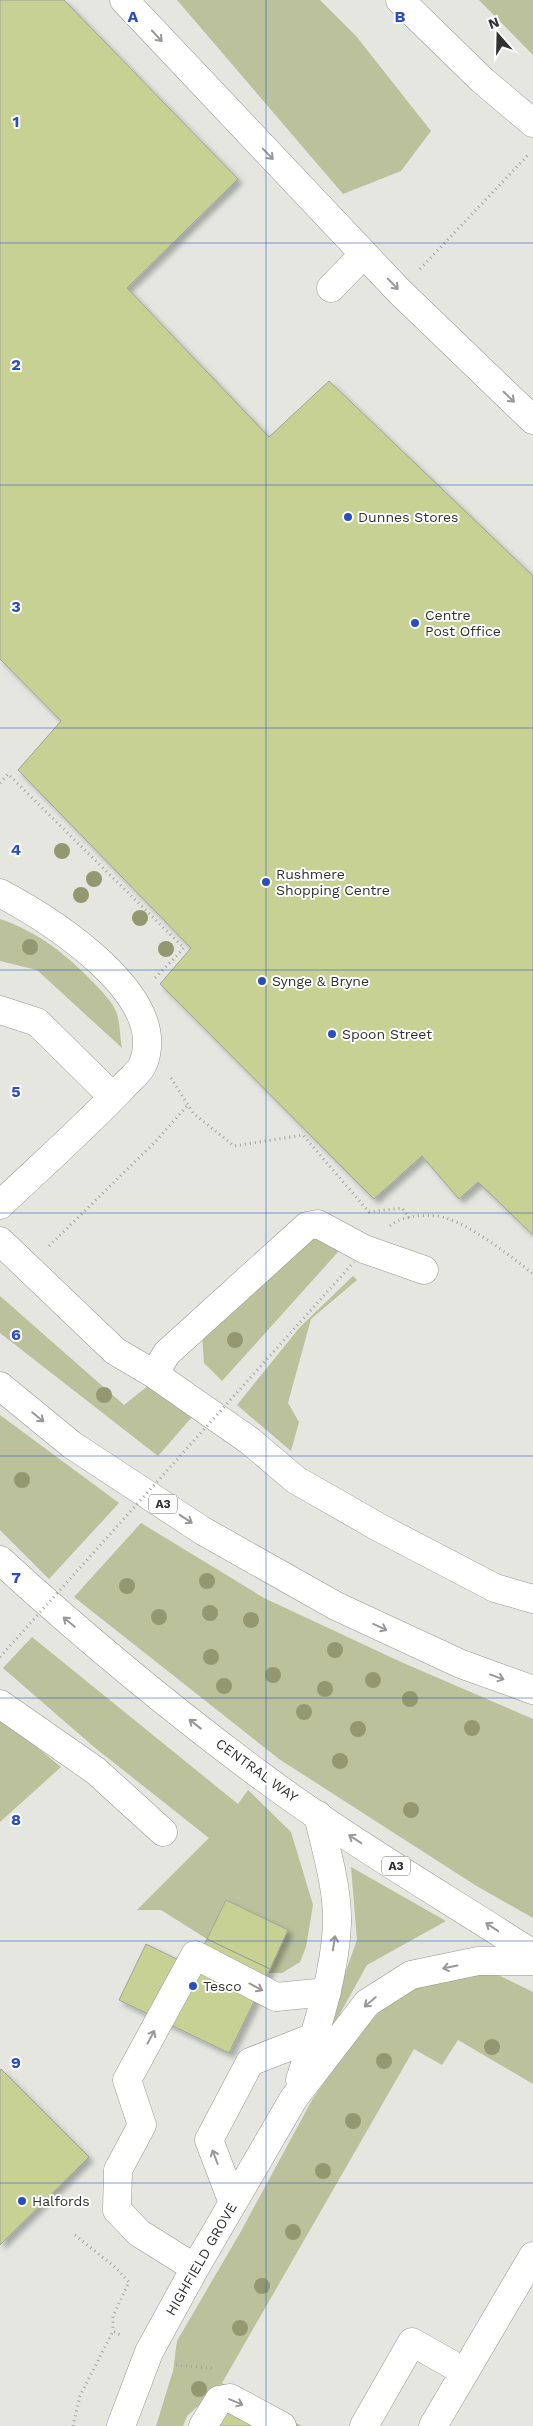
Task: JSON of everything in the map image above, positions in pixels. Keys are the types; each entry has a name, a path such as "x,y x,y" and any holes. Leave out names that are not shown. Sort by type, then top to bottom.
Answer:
{"main road":[{"path":"124,0 400,291 533,420"},
{"path":"400,0 482,80 533,123"},
{"path":"331,288 364,254"},
{"path":"0,893 63,931 122,983 144,1023 147,1047 143,1065 113,1097 0,1205"},
{"path":"0,1010 37,1022 113,1097"},
{"path":"154,1374 167,1353 307,1226 318,1224 359,1256 424,1270"},
{"path":"0,1241 115,1351 154,1374 250,1441 296,1480 380,1528 494,1588 533,1600"},
{"name":"A3","path":"0,1386 72,1445 211,1535 336,1606 461,1664 533,1690"},
{"name":"CENTRAL WAY","path":"0,1560 133,1676 261,1775 318,1815 533,1954"},
{"path":"0,1704 96,1771 163,1832"},
{"name":"HIGHFIELD GROVE","path":"294,2098 327,1992 337,1924 332,1875 318,1815"},
{"path":"195,2268 139,2233 116,2210 118,2170 142,2126 127,2080 195,1955 276,1997 327,1992"},
{"name":"HIGHFIELD GROVE","path":"121,2426 149,2352 195,2268 294,2098 367,2003 411,1975 478,1960 533,1961"},
{"path":"233,2203 209,2140 250,2062 314,2037"},
{"path":"433,2426 533,2256"},
{"path":"364,2426 412,2342 465,2372"},
{"path":"203,2426 219,2400 230,2398 282,2426"}],"path":[{"path":"400,291 533,150"},
{"path":"0,782 8,774 184,948 155,977 158,984"},
{"path":"168,1074 193,1113 234,1146 304,1135 369,1212 402,1208 409,1218"},
{"path":"26,1267 155,1142 188,1105"},
{"path":"0,1657 359,1256 395,1222 421,1216 445,1218 506,1253 533,1274"},
{"path":"75,2235 116,2268 129,2282 113,2316 113,2330"}],"green space":[{"path":"177,0 320,0 356,36 431,131 401,171 343,194"},
{"path":"479,0 533,0 533,55"},
{"path":"0,919 27,930 51,945 94,983 113,1005 117,1014 122,1048 37,970 0,961"},
{"path":"322,1237 332,1242 338,1252 222,1381 204,1363 202,1334 299,1240"},
{"path":"353,1276 357,1280 311,1319 288,1403 299,1422 291,1451 237,1405 300,1327"},
{"path":"0,1296 124,1405 149,1385 192,1417 158,1456 0,1333"},
{"path":"0,1415 119,1503 49,1579 0,1530"},
{"path":"141,1523 264,1598 401,1662 533,1719 533,1918 475,1885 279,1759 74,1597"},
{"path":"32,1637 238,1804 248,1790 291,1832 313,1905 306,1947 300,1962 282,1973 268,1973 288,1930 226,1900 207,1939 161,1910 137,1910 209,1838 94,1747 3,1668"},
{"path":"0,1717 61,1767 0,1822"},
{"path":"351,1867 446,1921 367,1965 313,2062 357,1940"},
{"path":"480,1966 533,1992 533,2084 458,2040 442,2065 414,2049 222,2383 302,2426 286,2426 208,2397 187,2416 183,2426 156,2426 173,2371 177,2341 240,2233 312,2100 356,2036 402,1989"}],"building":[{"path":"0,0 64,0 238,179 127,288 269,437 329,381 533,576 533,1235 478,1182 459,1199 422,1156 374,1199 160,984 191,948 18,770 61,721 0,659"},
{"path":"226,1900 288,1930 270,1969 207,1939"},
{"name":"Tesco","path":"207,1939 270,1969 229,2053 119,2000 146,1944 193,1967"},
{"name":"Halfords","path":"0,2070 89,2157 0,2245"},
{"path":"227,2409 256,2426 217,2426"}],"place":[{"name":"Dunnes Stores","path":"348,517"},
{"name":"Centre Post Office","path":"415,623"},
{"name":"Rushmere Shopping Centre","path":"266,882"},
{"name":"Synge & Bryne","path":"262,981"},
{"name":"Spoon Street","path":"332,1034"},
{"name":"Tesco","path":"193,1986"},
{"name":"Halfords","path":"22,2201"}]}
